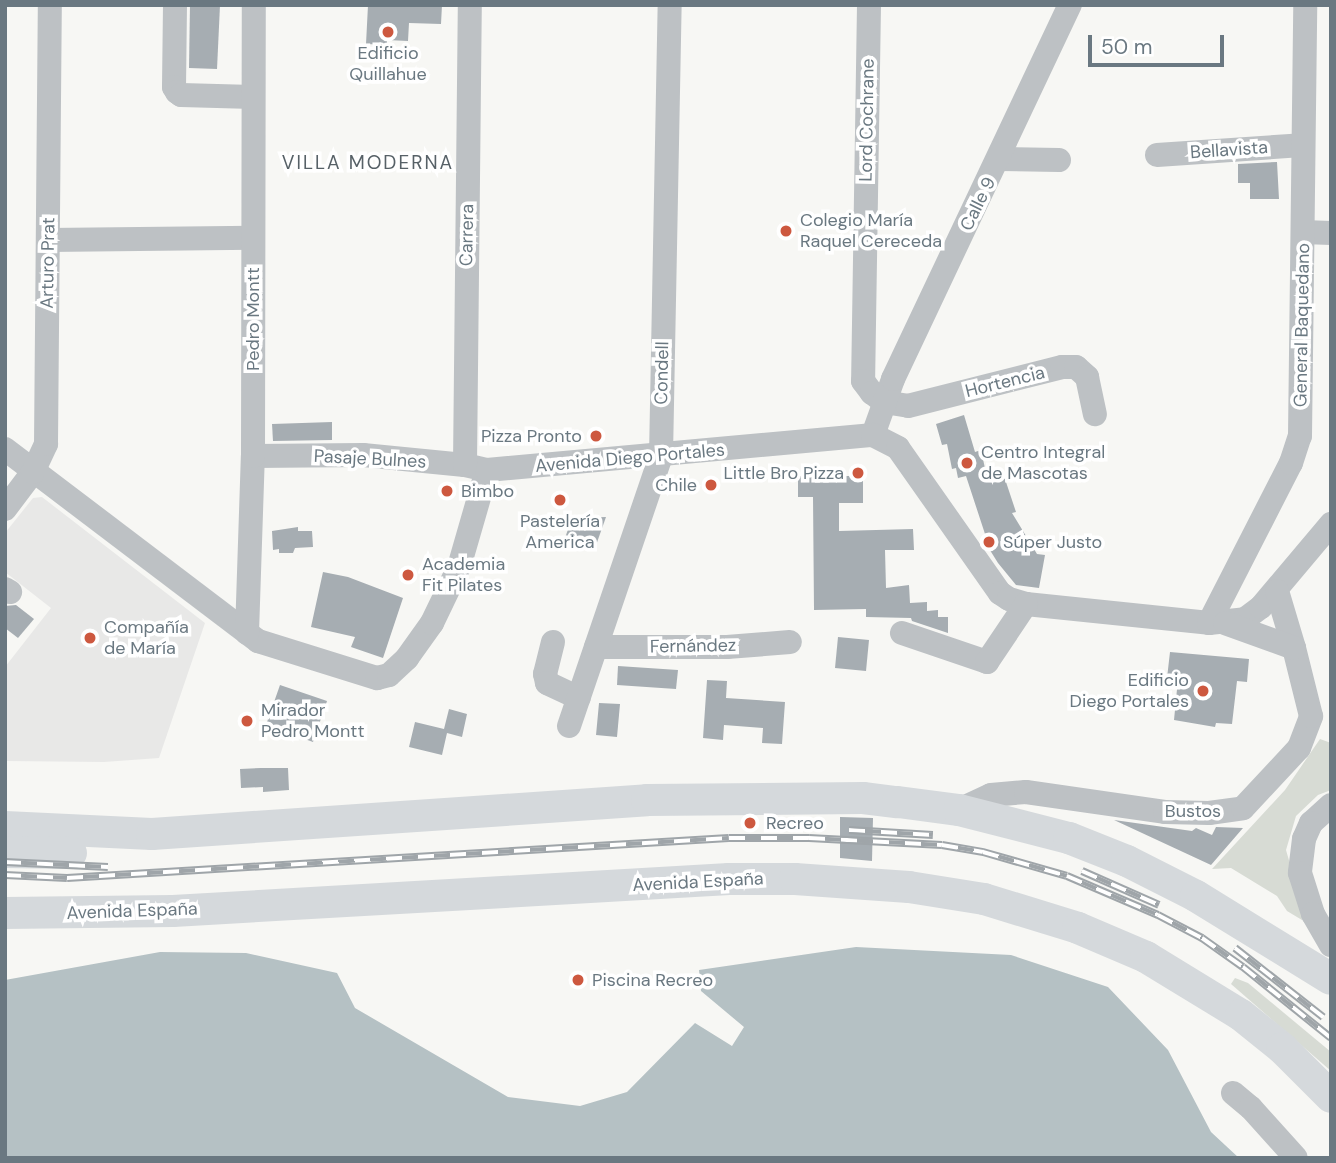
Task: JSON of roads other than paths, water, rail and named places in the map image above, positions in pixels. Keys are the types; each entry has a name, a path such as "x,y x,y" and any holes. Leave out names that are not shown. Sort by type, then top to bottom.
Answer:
{"main road":[{"path":"5,827 152,834 647,800 863,799 959,810 1069,838 1127,861 1196,896 1331,979"},
{"path":"5,852 67,853 130,849 152,834"},
{"name":"Avenida España","path":"5,913 173,911 729,879 795,878 909,887 984,899 1078,928 1146,957 1241,1015 1282,1048 1331,1097"}],"street":[{"name":"Arturo Prat","path":"5,509 33,472 46,444 50,5"},
{"path":"175,5 174,87 177,92 181,95 253,97"},
{"name":"Pedro Montt","path":"247,633 253,456 254,5"},
{"name":"Carrera","path":"470,5 476,468"},
{"name":"Condell","path":"569,726 661,456 670,5"},
{"name":"Lord Cochrane","path":"869,5 863,381 872,393 884,402"},
{"name":"Calle 9","path":"884,402 1070,5"},
{"name":"General Baquedano","path":"1217,623 1291,463 1300,436 1303,232 1301,145 1305,5"},
{"name":"Bellavista","path":"1157,155 1301,145"},
{"path":"1000,159 1059,160"},
{"path":"1303,232 1331,233"},
{"path":"48,240 253,238"},
{"name":"Hortencia","path":"884,402 894,406 908,406 1062,367 1076,368 1087,377 1095,414"},
{"path":"884,402 873,435 898,448 905,456 1000,593 1026,604 1217,623 1294,648"},
{"name":"Avenida Diego Portales","path":"476,468 661,456 873,435"},
{"path":"5,449 247,633 277,649 377,678 389,675 407,658 432,623 454,578 473,527 476,468"},
{"name":"Pasaje Bulnes","path":"253,456 363,455 476,468"},
{"path":"1217,623 1245,619 1277,591 1331,524"},
{"name":"Bustos","path":"959,810 991,795 1026,792 1165,812 1209,813 1243,808 1299,748 1308,731 1311,716 1277,591"},
{"path":"902,633 987,662 1026,604"},
{"path":"553,642 545,674 547,683 579,698"},
{"name":"Fernández","path":"596,647 727,647 790,642"},
{"path":"1329,936 1313,914 1300,873 1304,839 1311,822 1331,805"},
{"path":"1233,1093 1261,1117 1296,1158"}],"railway":[{"path":"849,830 933,835"},
{"path":"5,875 67,878 729,838 809,838 942,845 983,852 1067,876 1158,915 1202,938 1243,967 1331,1038"},
{"path":"5,862 108,867"},
{"path":"1082,871 1159,905"},
{"path":"1235,948 1323,1017"}],"place":[{"name":"Edificio Quillahue","path":"388,32"},
{"name":"Colegio María Raquel Cereceda","path":"786,231"},
{"name":"Pizza Pronto","path":"596,436"},
{"name":"Centro Integral de Mascotas","path":"967,463"},
{"name":"Little Bro Pizza","path":"858,473"},
{"name":"Chile","path":"711,485"},
{"name":"Bimbo","path":"447,491"},
{"name":"Pastelería America","path":"560,500"},
{"name":"Súper Justo","path":"989,542"},
{"name":"Academia Fit Pilates","path":"408,575"},
{"name":"Compañía de María","path":"90,638"},
{"name":"Edificio Diego Portales","path":"1203,691"},
{"name":"Mirador Pedro Montt","path":"247,721"},
{"name":"Recreo","path":"750,823"},
{"name":"Piscina Recreo","path":"578,980"}],"district":[{"name":"VILLA MODERNA","path":"368,163"}]}
